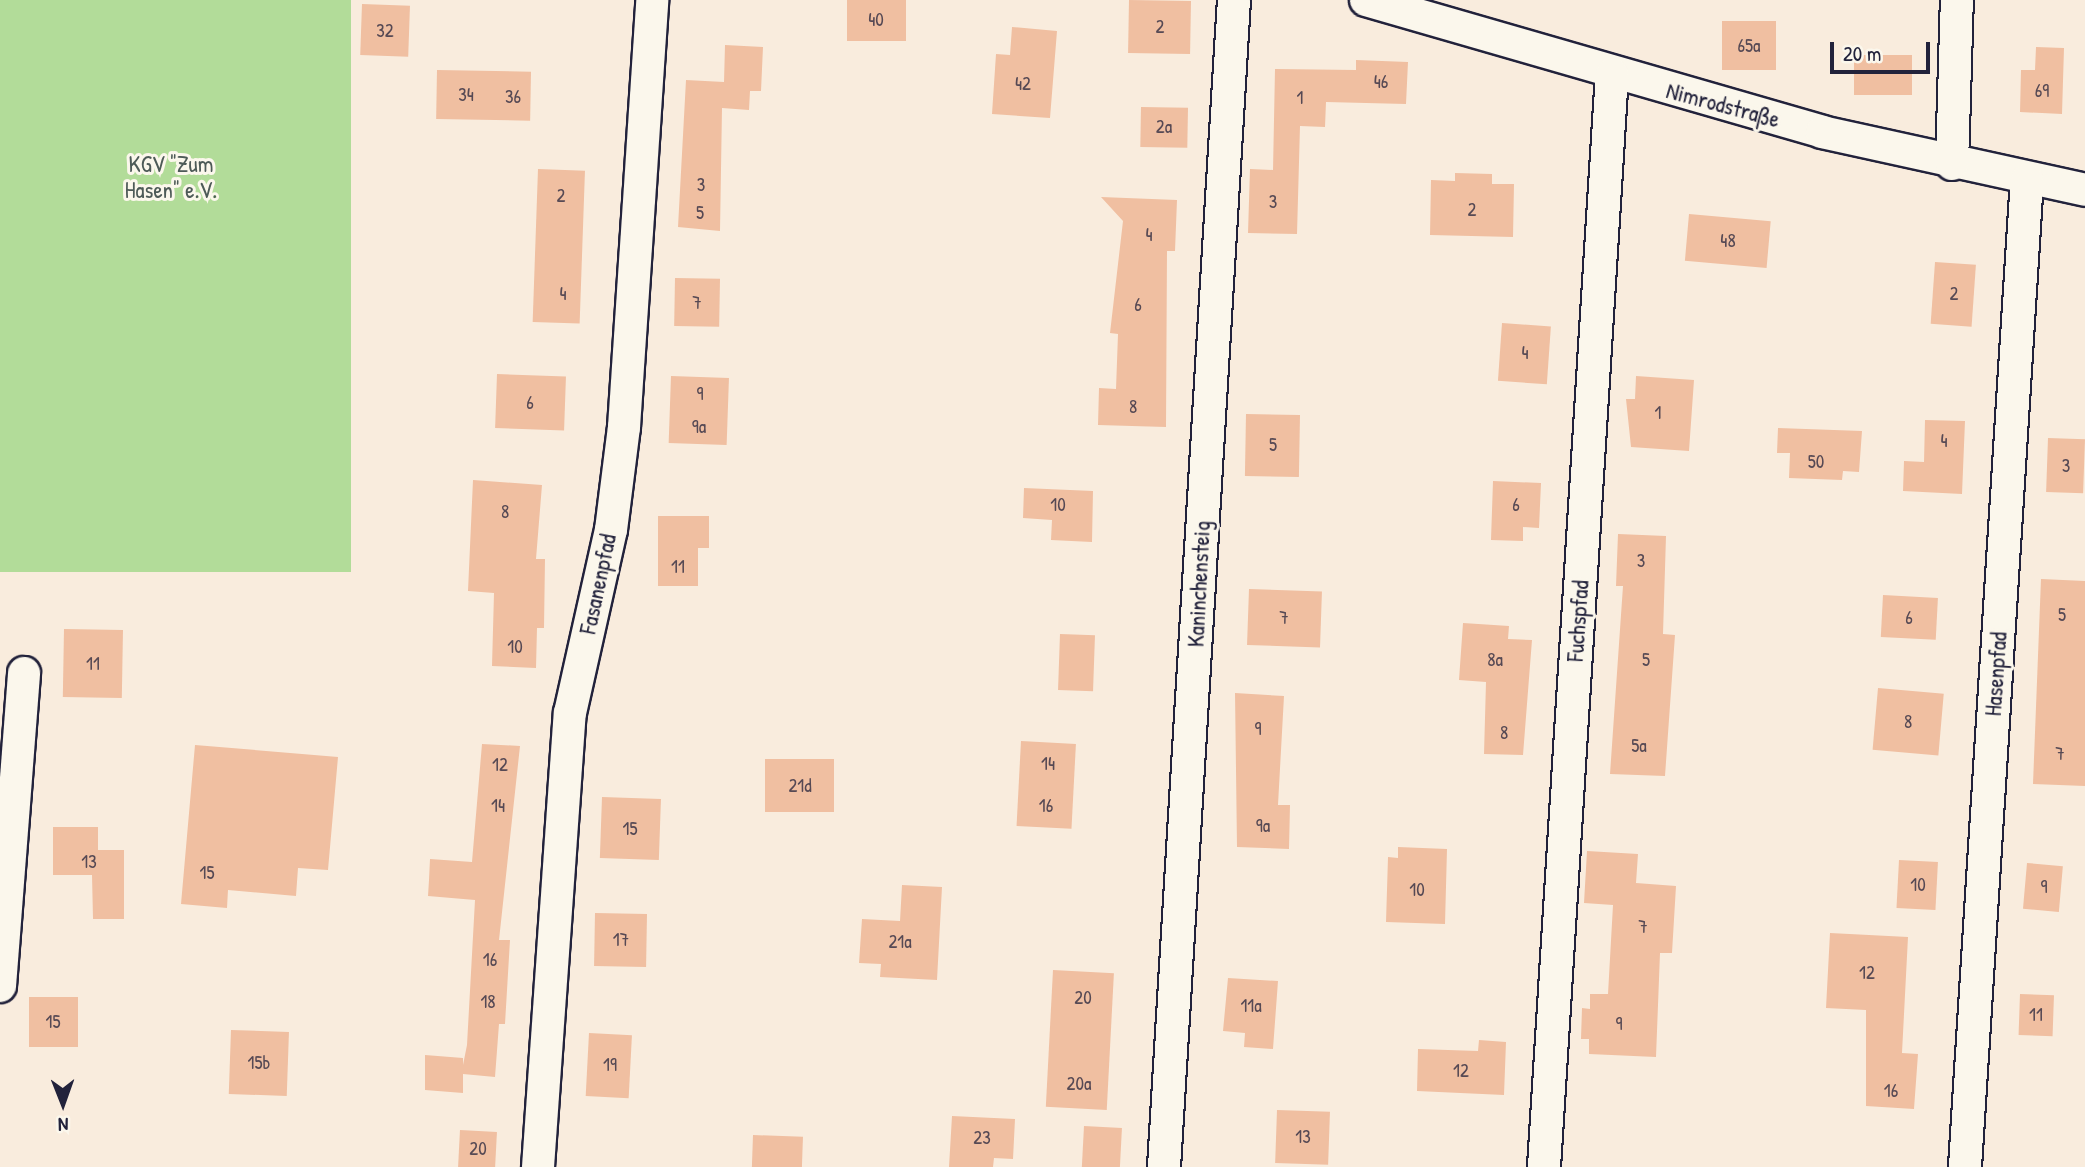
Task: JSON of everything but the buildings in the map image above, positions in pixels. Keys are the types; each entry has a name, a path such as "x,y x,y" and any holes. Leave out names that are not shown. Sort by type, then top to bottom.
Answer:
{"street":[{"name":"Fasanenpfad","path":"538,1167 570,713 611,530 624,427 652,0"},
{"name":"Kaninchensteig","path":"1164,1167 1234,0"},
{"name":"Nimrodstraße","path":"1366,0 1612,74 1952,164 2085,190"},
{"path":"1952,164 1957,0"},
{"name":"Fuchspfad","path":"1544,1167 1612,74"},
{"name":"Hasenpfad","path":"1965,1167 2027,180"},
{"path":"0,986 24,673"}],"green space":[{"name":"KGV \"Zum Hasen\" e.V.","path":"0,0 351,0 351,572 0,572"}]}
